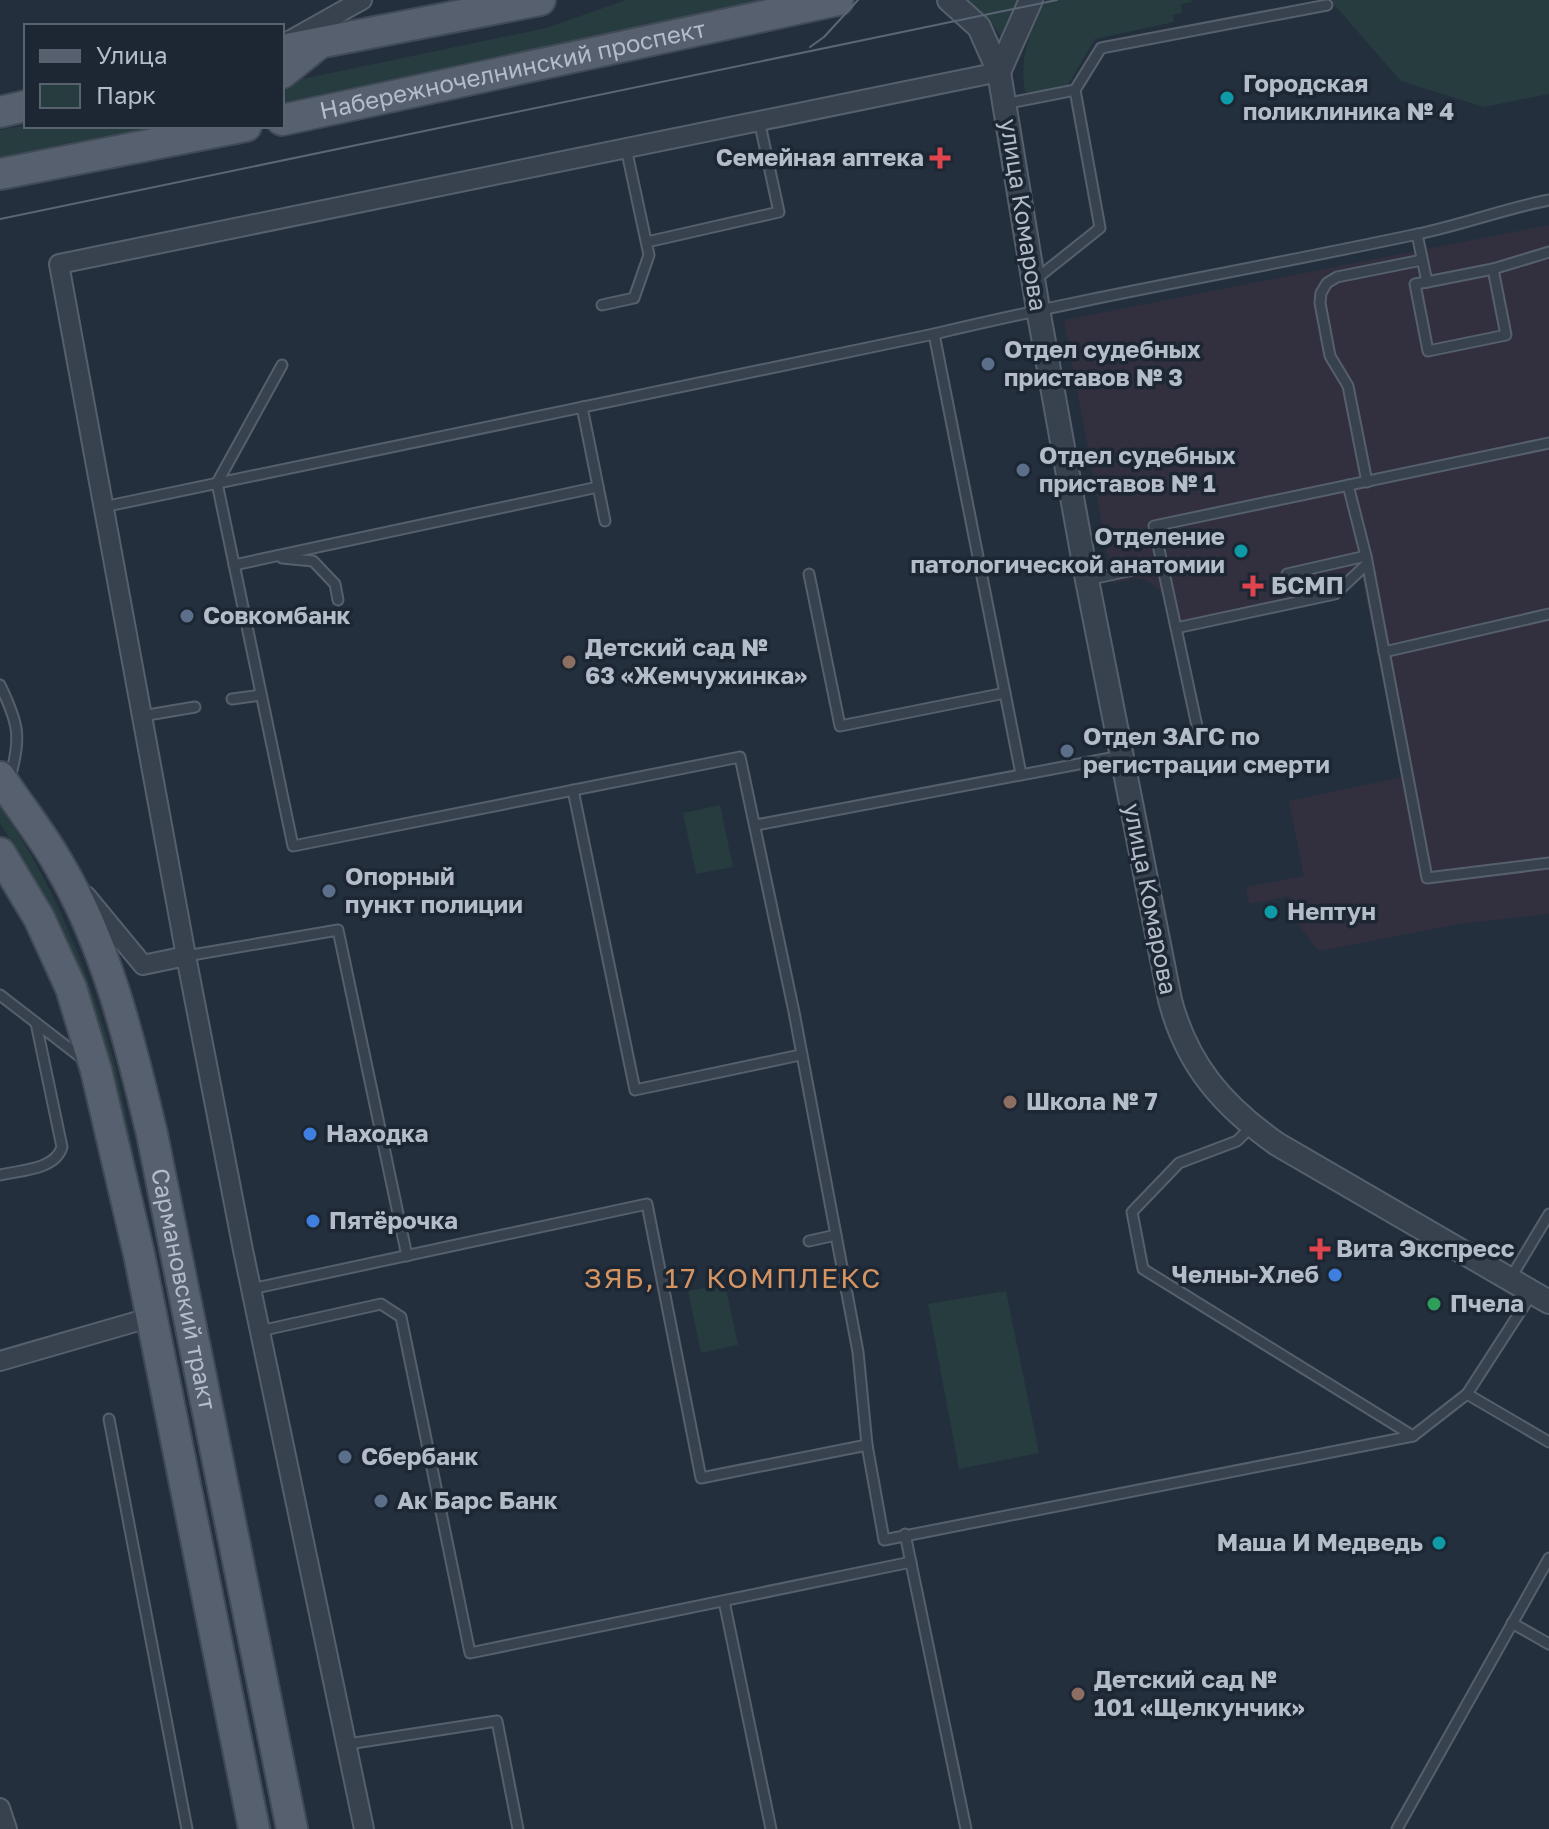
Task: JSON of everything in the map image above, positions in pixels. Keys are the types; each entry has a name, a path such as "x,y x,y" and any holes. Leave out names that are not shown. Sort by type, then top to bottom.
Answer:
{"main road":[{"path":"284,47 540,0"},
{"name":"Набережночелнинский проспект","path":"285,117 838,0"},
{"path":"284,71 320,42"},
{"path":"0,112 24,106"},
{"path":"0,174 236,128"},
{"name":"Сармановский тракт","path":"3,782 58,863 80,907 107,974 138,1077 292,1829"},
{"name":"Сармановский тракт","path":"0,853 39,918 65,974 95,1068 152,1317 254,1829"}],"street":[{"path":"284,46 362,0"},
{"name":"улица Комарова","path":"949,0 979,27 999,72 1087,580 1177,1023 1201,1071 1228,1105 1252,1126 1277,1144 1541,1297"},
{"path":"364,1829 251,1289 186,956 59,264 999,72 1031,0"},
{"path":"58,863 143,965 186,956"},
{"path":"0,1361 152,1317"},
{"path":"0,1808 7,1829"}],"lane":[{"path":"1033,281 1100,228 1075,90 1101,48 1327,5"},
{"path":"1004,104 1075,90"},
{"path":"647,242 779,212 759,120"},
{"path":"602,305 634,298 649,255 626,148"},
{"path":"103,507 934,334 1038,309 1417,234 1549,200"},
{"path":"1417,234 1427,282"},
{"path":"1493,269 1506,335 1428,351 1415,284 1493,269 1549,252"},
{"path":"1367,482 1348,386 1330,356 1320,303 1321,293 1327,283 1337,277 1422,260"},
{"path":"934,334 1021,774"},
{"path":"282,365 217,483 293,846 740,757 794,1012 858,1352 867,1445 884,1540 1413,1436 1467,1394 1541,1297"},
{"path":"582,407 605,521"},
{"path":"1198,731 1154,526 1549,443"},
{"path":"1348,485 1367,560 1427,878 1549,863"},
{"path":"234,565 598,487"},
{"path":"271,557 313,561 335,584 338,600"},
{"path":"1287,574 1367,560"},
{"path":"1176,628 1335,594 1367,560"},
{"path":"1087,580 1161,564"},
{"path":"809,574 840,726 1005,693"},
{"path":"1384,652 1549,614"},
{"path":"0,685 14,714 18,748 3,782"},
{"path":"232,699 261,695"},
{"path":"142,716 195,707"},
{"path":"756,825 1121,756"},
{"path":"573,790 635,1090 800,1055"},
{"path":"186,956 338,930 407,1256"},
{"path":"0,995 5,1004 36,1023 95,1068"},
{"path":"0,1175 47,1165 58,1157 62,1147 36,1023"},
{"path":"1252,1126 1237,1141 1179,1163 1132,1212 1143,1269 1413,1436"},
{"path":"251,1289 647,1204 701,1478 867,1445"},
{"path":"1510,1279 1549,1214"},
{"path":"809,1241 836,1235"},
{"path":"260,1331 381,1304 401,1317 470,1653 911,1562"},
{"path":"1467,1394 1549,1442"},
{"path":"109,1419 187,1829"},
{"path":"905,1534 966,1829"},
{"path":"1397,1829 1549,1558"},
{"path":"724,1601 771,1829"},
{"path":"1512,1623 1549,1644"},
{"path":"348,1744 497,1721 518,1829"}],"shaded area":[{"name":"БСМП","path":"1549,225 1549,914 1459,924 1319,951 1294,919 1289,896 1249,904 1246,887 1304,876 1289,801 1402,777 1362,577 1337,598 1172,635 1163,593 1159,589 1146,580 1135,578 1113,584 1064,320"}],"green space":[{"path":"626,0 781,0 289,105 284,103 284,83 546,28"},
{"path":"967,0 1020,0 1003,39 988,19"},
{"path":"1046,0 1192,2 1181,4 1182,13 1173,15 1174,22 1095,39 1066,88 1031,94 1025,91 1025,55 1035,22"},
{"path":"1330,0 1549,0 1549,94 1484,107 1401,81"},
{"path":"24,125 24,128 170,128 0,163 0,130"},
{"path":"720,805 733,867 696,874 683,813"},
{"path":"0,806 38,867 69,932 116,1068 272,1829 263,1829 63,938 34,878 0,823"},
{"path":"725,1284 738,1345 701,1353 688,1291"},
{"path":"1006,1291 1039,1453 959,1469 928,1304"}],"tram line":[{"path":"810,47 824,37 858,0"},
{"path":"0,219 1057,0"}],"place":[{"name":"Городская поликлиника № 4","path":"1227,98"},
{"name":"Семейная аптека","path":"940,158"},
{"name":"Отдел судебных приставов № 3","path":"988,364"},
{"name":"Отдел судебных приставов № 1","path":"1023,470"},
{"name":"Отделение патологической анатомии","path":"1241,551"},
{"name":"БСМП","path":"1253,586"},
{"name":"Совкомбанк","path":"187,616"},
{"name":"Детский сад № 63 «Жемчужинка»","path":"569,662"},
{"name":"Отдел ЗАГС по регистрации смерти","path":"1067,751"},
{"name":"Опорный пункт полиции","path":"329,891"},
{"name":"Нептун","path":"1271,912"},
{"name":"Школа № 7","path":"1010,1102"},
{"name":"Находка","path":"310,1134"},
{"name":"Пятёрочка","path":"313,1221"},
{"name":"Вита Экспресс","path":"1320,1249"},
{"name":"Челны-Хлеб","path":"1335,1275"},
{"name":"Пчела","path":"1434,1304"},
{"name":"Сбербанк","path":"345,1457"},
{"name":"Ак Барс Банк","path":"381,1501"},
{"name":"Маша И Медведь","path":"1439,1543"},
{"name":"Детский сад № 101 «Щелкунчик»","path":"1078,1694"}],"district":[{"name":"ЗЯБ, 17 КОМПЛЕКС","path":"733,1278"}]}
